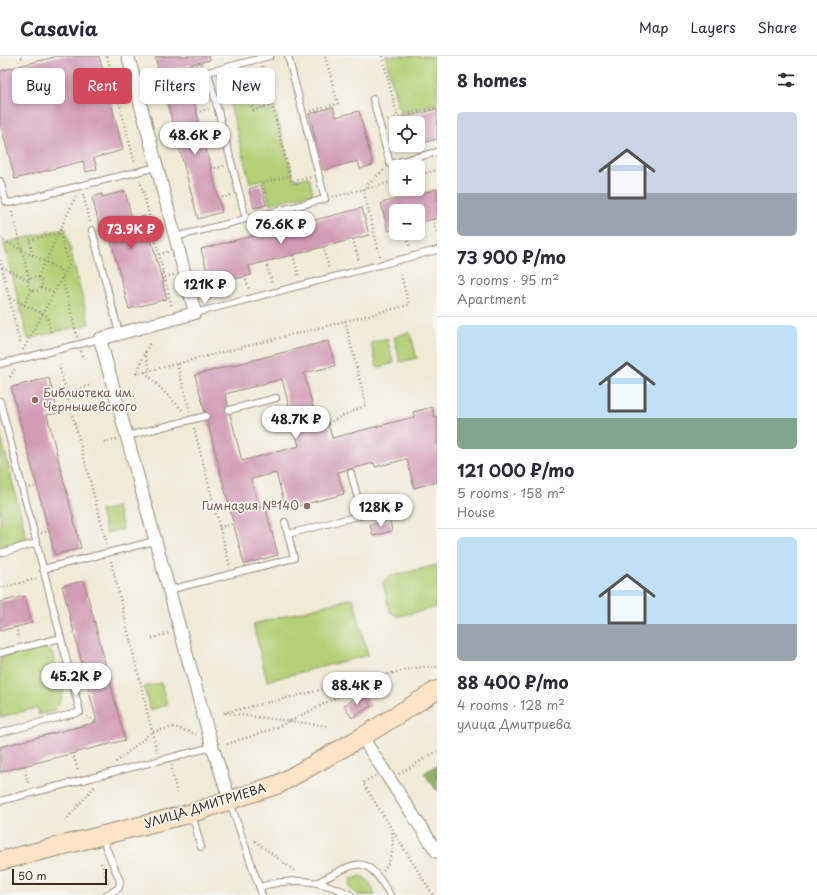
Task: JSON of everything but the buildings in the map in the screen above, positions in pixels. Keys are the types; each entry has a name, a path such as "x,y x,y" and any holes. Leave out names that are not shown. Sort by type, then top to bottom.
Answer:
{"main road":[{"name":"УЛИЦА ДМИТРИЕВА","path":"0,861 192,813 279,784 362,737 437,690"}],"street":[{"path":"128,56 195,314 100,339 211,743 230,801"},
{"path":"362,737 437,852"}],"lane":[{"path":"246,219 208,72 270,56"},
{"path":"175,238 325,199 288,56"},
{"path":"135,82 140,80"},
{"path":"373,99 389,160"},
{"path":"406,160 437,152"},
{"path":"0,181 4,199 6,202 10,203 157,167"},
{"path":"92,230 119,333"},
{"path":"195,314 437,250"},
{"path":"0,364 100,339"},
{"path":"229,410 276,398"},
{"path":"0,401 80,712 0,733"},
{"path":"127,436 206,416"},
{"path":"288,534 362,515 351,473"},
{"path":"169,590 294,558 285,522"},
{"path":"43,569 156,541"},
{"path":"0,553 37,543"},
{"path":"0,654 61,638"},
{"path":"0,801 169,758 211,743"},
{"path":"230,801 262,895"},
{"path":"192,813 201,847"},
{"path":"101,836 120,881 119,888 109,894"},
{"path":"318,882 354,864 368,865 379,876 390,895"},
{"path":"259,887 285,881 310,881 336,887 351,895"}],"path":[{"path":"107,56 152,228 157,255 173,310"},
{"path":"302,113 338,104 325,56"},
{"path":"382,56 397,116"},
{"path":"260,58 292,182 318,175"},
{"path":"190,68 199,66"},
{"path":"220,118 229,116 224,98 249,92 253,110 272,105"},
{"path":"407,116 437,107"},
{"path":"196,112 210,108"},
{"path":"379,122 389,120"},
{"path":"204,142 218,138"},
{"path":"363,189 389,165"},
{"path":"211,170 225,166"},
{"path":"425,173 437,170"},
{"path":"269,213 262,183 290,176"},
{"path":"325,199 389,183"},
{"path":"81,186 92,230"},
{"path":"38,277 81,186"},
{"path":"363,189 382,265"},
{"path":"218,198 232,194"},
{"path":"10,203 29,280 28,287 36,291 41,287"},
{"path":"433,219 437,233"},
{"path":"152,228 150,228 150,233 152,237 154,237"},
{"path":"33,255 29,240 60,232"},
{"path":"10,377 20,359 27,341 69,265 60,232"},
{"path":"0,239 60,269 83,359"},
{"path":"353,239 358,262"},
{"path":"408,240 410,248"},
{"path":"323,247 329,269"},
{"path":"293,255 299,277"},
{"path":"0,260 20,342"},
{"path":"266,262 272,284"},
{"path":"2,267 29,280"},
{"path":"163,272 161,273 162,278 164,282 166,282"},
{"path":"150,342 136,374 408,305 401,275"},
{"path":"29,280 33,276 38,277"},
{"path":"245,276 249,290"},
{"path":"38,277 41,280 41,287"},
{"path":"41,287 54,293"},
{"path":"24,305 32,290"},
{"path":"9,298 47,316 51,334"},
{"path":"328,423 366,404 345,321"},
{"path":"145,352 150,370"},
{"path":"177,364 231,570"},
{"path":"145,372 192,420"},
{"path":"53,395 89,386"},
{"path":"220,528 234,524"},
{"path":"0,588 45,576"},
{"path":"16,627 19,639"},
{"path":"152,638 180,630"},
{"path":"328,726 224,713 406,670 437,667"},
{"path":"227,744 289,722 350,690 406,670"},
{"path":"85,716 97,722"},
{"path":"65,821 117,761 152,732 174,727 211,743"},
{"path":"400,774 437,751"},
{"path":"73,753 78,771"},
{"path":"169,758 177,794"},
{"path":"24,766 28,783"},
{"path":"363,783 433,895"},
{"path":"379,876 386,867 392,854 394,842 391,828"},
{"path":"255,840 310,881"},
{"path":"101,863 109,894"}],"green space":[{"path":"385,56 437,56 437,104 400,113"},
{"path":"230,104 274,104 294,180 309,177 313,193 270,204 263,179 250,183"},
{"path":"65,228 89,324 28,339 4,243"},
{"path":"410,332 417,358 400,362 394,337"},
{"path":"387,338 394,363 377,368 371,343"},
{"path":"0,433 27,539 0,546"},
{"path":"117,507 123,529 106,533 100,511"},
{"path":"437,565 437,607 400,616 390,612 383,583 387,577"},
{"path":"353,598 368,655 267,681 253,624"},
{"path":"38,647 47,649 52,653 63,693 59,704 54,711 39,715 37,708 0,717 0,658"},
{"path":"161,683 167,705 150,710 144,687"},
{"path":"437,765 437,791 424,773"},
{"path":"361,876 369,881 375,895 358,895 350,887 351,879"}],"place":[{"name":"Библиотека им. Чернышевского","path":"35,400"},
{"name":"Гимназия №140","path":"307,506"}]}
